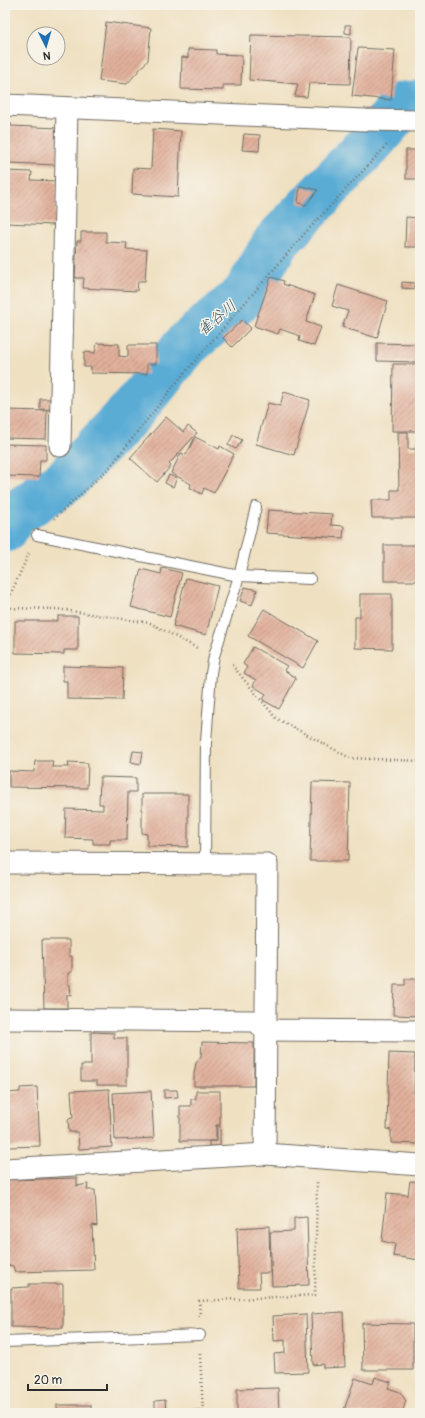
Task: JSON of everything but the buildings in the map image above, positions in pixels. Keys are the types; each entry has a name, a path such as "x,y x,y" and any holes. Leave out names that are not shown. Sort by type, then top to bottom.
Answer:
{"street":[{"path":"5,105 410,122"},
{"path":"60,446 67,108"},
{"path":"5,863 267,864 265,1154"},
{"path":"5,1019 256,1021 265,1030 420,1031"},
{"path":"5,1170 265,1154 420,1165"}],"lane":[{"path":"205,864 206,742 211,673 214,656 240,576 256,508"},
{"path":"37,535 240,576 310,579"},
{"path":"5,1342 200,1336"}],"path":[{"path":"5,642 8,600 37,535 109,468 176,383 306,232 410,122"},
{"path":"203,1413 199,1301 316,1295 317,1158"}],"waterway":[{"name":"雀谷川","path":"5,529 12,516 65,481 130,413 187,344 245,295 276,242 373,140 403,105 420,103"}]}
